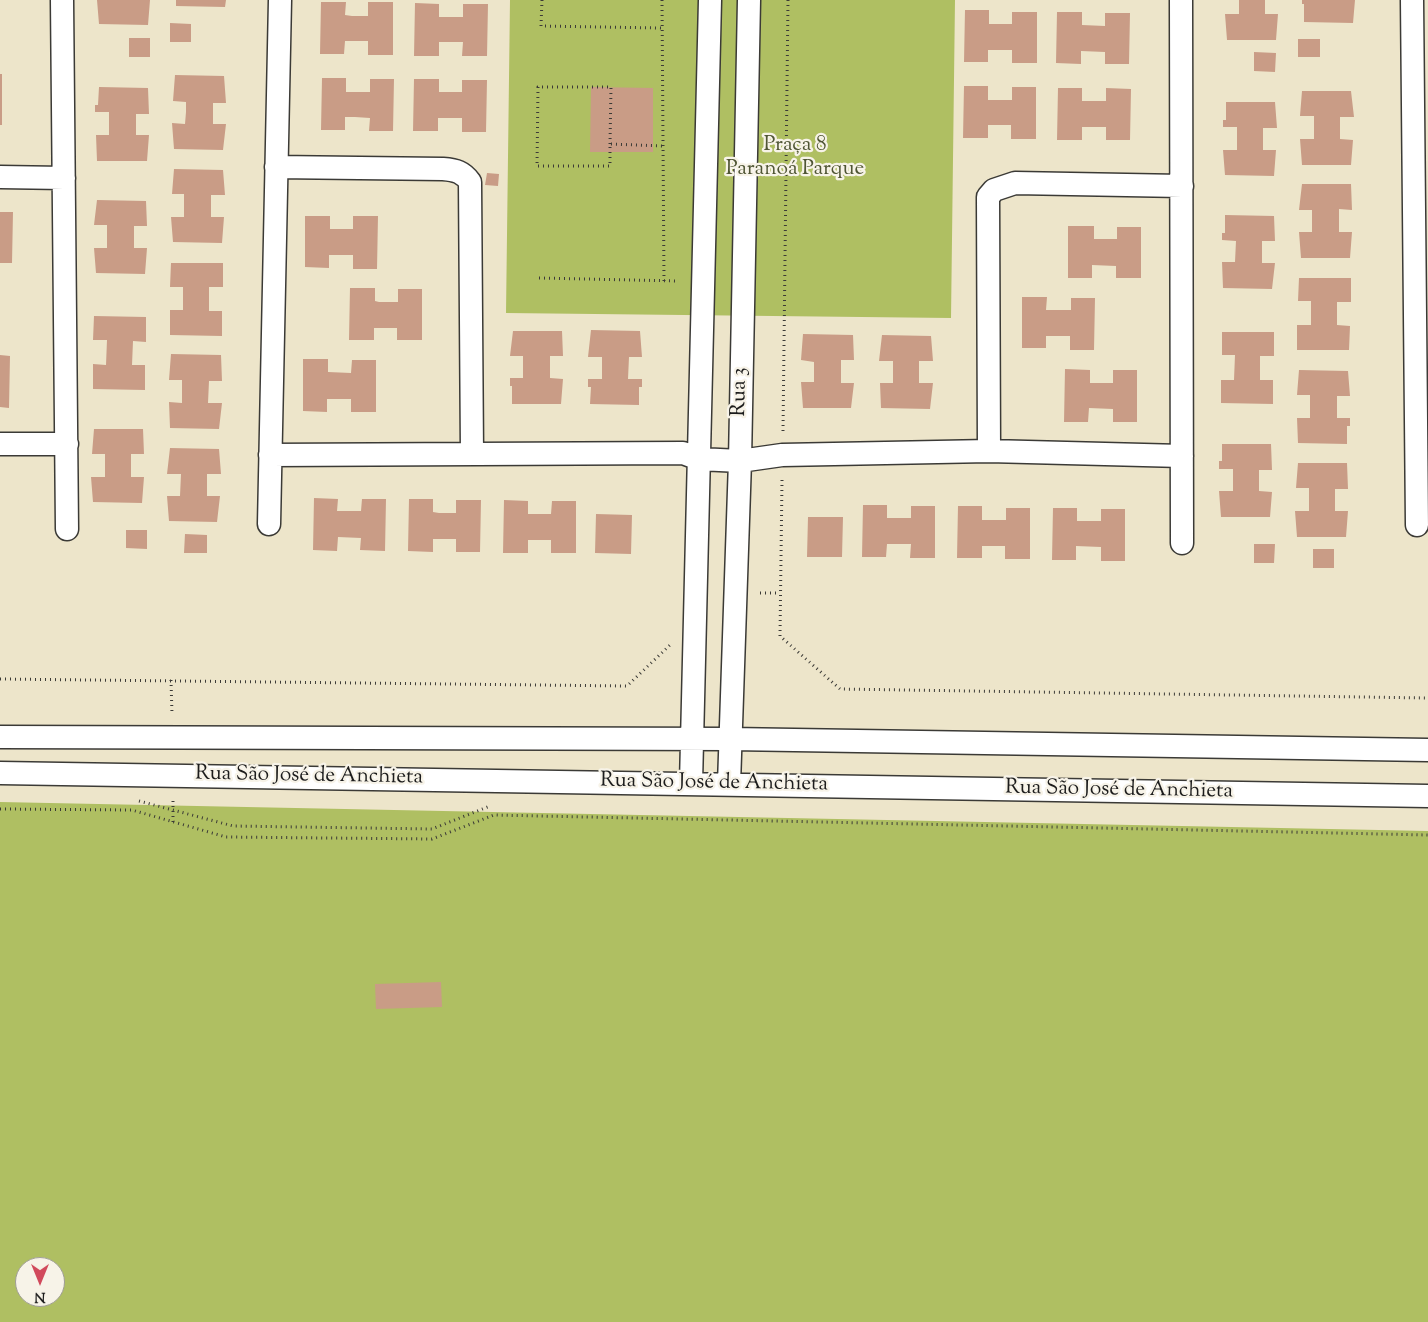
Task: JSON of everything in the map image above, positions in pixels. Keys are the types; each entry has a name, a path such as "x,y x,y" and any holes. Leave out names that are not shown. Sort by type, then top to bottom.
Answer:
{"street":[{"path":"62,0 68,529"},
{"path":"269,524 280,0"},
{"name":"Rua 3","path":"691,783 698,592 699,460 710,0"},
{"name":"Rua 3","path":"729,784 740,461 749,0"},
{"path":"1181,0 1182,543"},
{"path":"1412,0 1421,177 1422,456 1417,525"},
{"path":"276,167 443,168 456,170 465,175 470,182 472,193 472,454"},
{"path":"0,177 64,178"},
{"path":"989,451 986,208 988,197 994,190 1015,184 1182,186"},
{"path":"0,444 67,444"},
{"path":"270,456 683,453 699,460 740,461 782,455 989,451 1182,456"},
{"name":"Rua São José de Anchieta","path":"0,737 731,739 1428,750"},
{"name":"Rua São José de Anchieta","path":"0,774 691,783 1428,796"}],"path":[{"path":"542,0 541,26 662,28"},
{"path":"662,0 664,281"},
{"path":"788,0 780,636 840,689 1428,698"},
{"path":"538,87 611,87 610,144 610,166 537,166 538,87"},
{"path":"610,144 663,146"},
{"path":"0,679 627,686"},
{"path":"171,680 173,738"},
{"path":"134,800 233,826 432,830 493,805"},
{"path":"0,809 132,810 226,837 432,839 494,815 1428,835"}],"green space":[{"name":"Praça 8 Paranoá Parque","path":"510,0 955,0 951,318 506,313"},
{"path":"0,802 1428,831 1428,1322 0,1322"}],"building":[{"path":"97,0 150,0 148,25 99,24"},
{"path":"176,0 226,0 225,7 176,6"},
{"path":"1239,0 1265,0 1265,14 1278,14 1276,40 1227,40 1225,14 1239,14"},
{"path":"1302,0 1355,0 1353,23 1304,22 1304,4 1302,4"},
{"path":"321,2 346,2 345,15 368,16 368,2 393,2 393,55 368,55 368,41 345,41 344,54 320,54"},
{"path":"415,3 439,4 439,17 463,17 463,4 488,4 487,56 462,56 463,42 439,42 439,56 414,56"},
{"path":"965,10 989,10 989,24 1012,24 1012,12 1037,12 1037,63 1012,63 1012,50 988,50 988,62 964,62"},
{"path":"1057,12 1082,12 1082,25 1105,26 1105,13 1130,13 1129,64 1105,64 1105,52 1081,51 1081,64 1056,63"},
{"path":"170,23 191,24 191,42 170,42"},
{"path":"129,38 150,38 150,57 129,57"},
{"path":"1298,39 1320,39 1320,57 1298,57"},
{"path":"1254,52 1276,53 1275,72 1254,71"},
{"path":"0,74 2,74 2,125 0,125"},
{"path":"175,75 224,76 226,103 213,103 213,124 226,124 223,150 174,149 172,123 185,124 186,112 186,102 173,101"},
{"path":"322,78 346,78 346,92 370,92 370,79 394,79 393,131 369,131 370,118 355,117 345,117 345,130 321,130"},
{"path":"414,79 439,79 439,92 462,92 462,80 487,80 486,132 462,132 462,118 438,118 438,131 413,131"},
{"path":"964,86 988,86 988,100 1012,100 1012,87 1036,87 1036,139 1011,139 1011,125 988,125 988,138 963,138"},
{"path":"99,87 148,88 149,114 136,114 136,135 149,135 147,161 97,161 96,135 109,135 109,112 95,112 95,105 98,105"},
{"path":"591,87 653,88 653,152 590,152"},
{"path":"1058,88 1082,88 1082,101 1106,101 1106,88 1131,89 1130,140 1106,140 1106,127 1082,127 1082,140 1057,140"},
{"path":"1302,91 1351,91 1354,117 1340,117 1340,139 1353,140 1351,165 1302,165 1300,139 1314,139 1314,116 1300,116"},
{"path":"1226,102 1275,102 1277,128 1263,128 1263,150 1276,150 1274,176 1225,175 1223,150 1237,150 1237,127 1223,127 1223,120 1226,120"},
{"path":"174,169 223,170 225,195 211,195 211,217 224,217 222,243 173,242 171,217 184,217 184,194 172,194"},
{"path":"487,173 499,174 498,186 485,185"},
{"path":"1302,184 1351,184 1352,210 1339,209 1339,232 1352,232 1350,258 1301,258 1299,232 1312,232 1312,210 1299,210"},
{"path":"97,200 146,201 147,226 134,226 134,248 147,248 145,274 96,273 94,248 107,248 107,225 94,225"},
{"path":"0,212 13,212 12,263 0,263"},
{"path":"1225,215 1274,216 1275,241 1262,241 1262,263 1275,263 1272,289 1223,288 1222,262 1235,262 1236,241 1222,240 1222,233 1225,233"},
{"path":"305,216 330,216 330,229 353,229 353,216 378,216 377,269 353,269 353,255 329,255 329,268 305,267"},
{"path":"1068,226 1094,226 1094,239 1117,239 1117,227 1141,227 1141,278 1116,278 1116,266 1092,265 1092,278 1068,278"},
{"path":"171,263 223,263 223,287 209,287 209,311 222,311 222,336 170,335 170,310 183,310 183,287 170,287"},
{"path":"1299,278 1351,278 1351,302 1337,302 1337,325 1350,326 1349,350 1297,350 1297,325 1311,325 1311,301 1298,301"},
{"path":"350,288 375,288 375,301 379,302 398,302 398,289 422,289 422,340 397,340 397,328 374,328 374,340 349,340"},
{"path":"1022,297 1047,297 1046,310 1071,310 1071,298 1095,298 1094,350 1070,350 1070,336 1046,336 1046,348 1022,348"},
{"path":"94,316 146,317 146,342 133,341 132,365 145,365 145,390 93,389 93,364 106,365 107,340 93,340"},
{"path":"591,330 640,331 642,357 629,357 628,379 642,379 642,387 639,387 639,405 590,404 591,387 588,387 588,379 602,379 602,357 588,357"},
{"path":"513,331 562,331 563,356 550,356 550,378 563,379 561,404 512,404 510,378 523,378 523,356 510,356"},
{"path":"1222,332 1274,332 1274,356 1260,356 1260,380 1273,380 1273,404 1221,403 1221,380 1234,380 1235,355 1222,355"},
{"path":"803,334 853,335 854,360 841,360 841,383 854,383 851,408 803,408 801,382 814,382 814,362 801,360"},
{"path":"882,335 931,336 933,361 919,361 919,383 933,383 930,409 881,408 880,383 893,383 893,361 879,361"},
{"path":"171,354 221,355 222,381 209,381 208,403 222,403 219,429 170,428 169,402 182,403 182,380 169,380"},
{"path":"0,355 10,356 9,408 0,407"},
{"path":"303,359 328,359 328,372 351,373 352,360 376,360 376,412 351,412 351,399 327,399 327,412 303,411"},
{"path":"1065,369 1090,370 1090,383 1113,383 1113,370 1137,370 1137,422 1113,422 1113,409 1089,408 1088,422 1064,422"},
{"path":"1299,370 1348,371 1350,396 1337,396 1337,418 1350,418 1350,426 1347,426 1347,444 1298,443 1297,418 1310,418 1310,395 1297,395"},
{"path":"94,429 143,429 144,454 131,454 131,477 144,477 142,503 93,502 91,477 105,477 105,454 92,454"},
{"path":"1222,444 1271,444 1272,470 1259,470 1259,491 1272,492 1270,517 1221,517 1219,491 1233,491 1233,469 1219,469 1219,461 1222,461"},
{"path":"170,448 219,449 221,474 207,474 207,496 220,496 217,522 169,521 167,496 180,496 181,474 167,474"},
{"path":"1298,463 1347,463 1348,489 1335,489 1335,511 1348,511 1346,537 1297,537 1295,511 1309,511 1309,488 1296,488"},
{"path":"314,498 338,499 337,511 361,511 362,499 386,499 385,551 360,550 361,538 338,537 337,551 313,550"},
{"path":"409,499 433,499 433,512 439,513 456,513 456,500 481,500 480,552 456,552 456,539 433,539 433,552 408,551"},
{"path":"504,500 528,501 528,514 551,514 552,501 576,501 576,553 551,553 551,540 528,540 528,553 503,553"},
{"path":"863,505 887,505 887,518 911,518 911,506 935,506 935,558 910,558 911,544 887,544 886,557 862,557"},
{"path":"958,506 982,506 982,520 1006,520 1006,508 1030,508 1030,559 1005,559 1005,546 982,546 982,558 957,558"},
{"path":"1053,508 1077,508 1077,521 1101,521 1101,509 1125,509 1125,561 1101,561 1101,547 1076,546 1076,560 1052,560"},
{"path":"596,514 632,515 631,554 595,553"},
{"path":"808,517 843,517 842,557 807,557"},
{"path":"126,530 147,530 147,549 126,548"},
{"path":"185,534 207,535 207,553 184,553"},
{"path":"1254,544 1275,544 1274,563 1254,563"},
{"path":"1313,549 1334,549 1334,568 1313,568"},
{"path":"441,982 442,1007 376,1009 375,984"}]}
